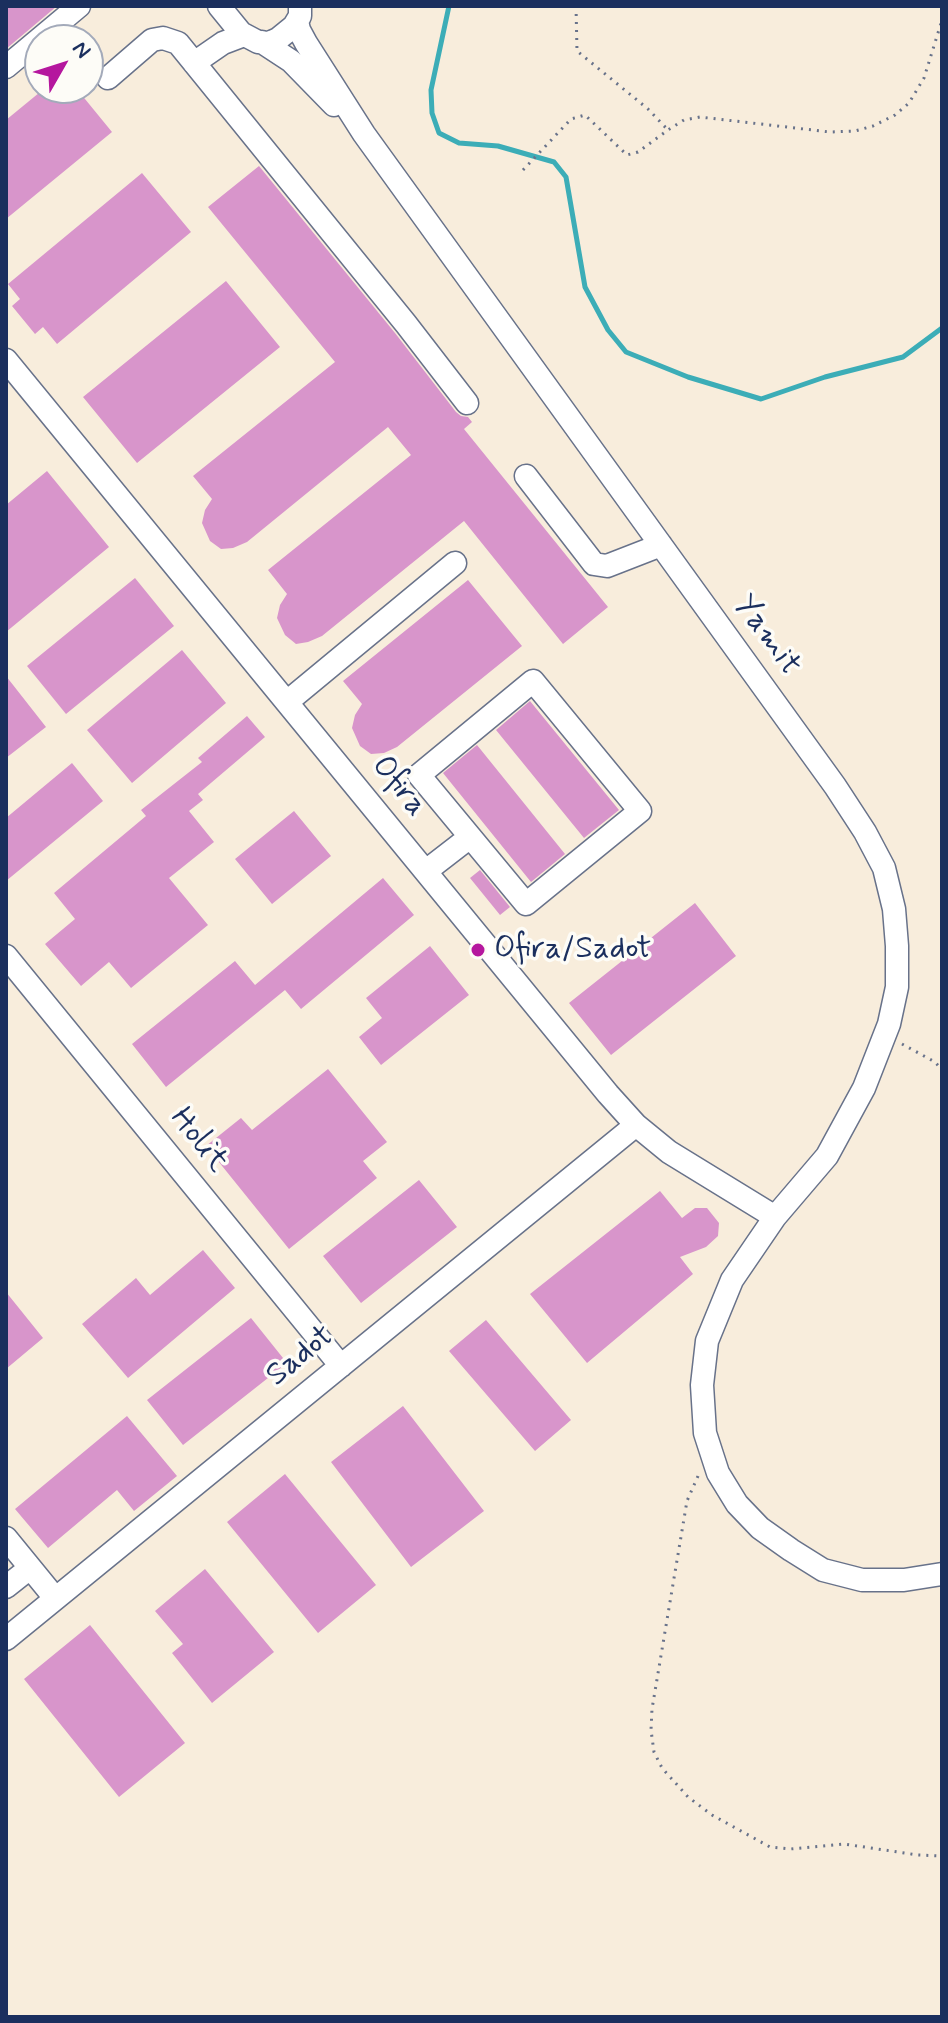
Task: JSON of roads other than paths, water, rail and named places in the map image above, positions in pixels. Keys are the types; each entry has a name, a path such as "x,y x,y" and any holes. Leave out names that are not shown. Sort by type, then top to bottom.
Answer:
{"street":[{"path":"6,67 79,6"},
{"path":"201,58 219,28 220,7"},
{"name":"Yamit","path":"220,7 253,38 291,61 364,134"},
{"path":"201,58 233,38 253,38 269,43 278,39 287,34 299,14"},
{"name":"Yamit","path":"299,14 299,30 306,43 364,134 835,786 884,868 894,909 897,946 897,987 889,1024 864,1088 827,1156 775,1217 732,1280 707,1341 702,1385 705,1433 718,1473 737,1504 760,1528 823,1570 862,1580 904,1580 942,1574"},
{"path":"108,78 152,40 163,38 178,43 201,58 467,403"},
{"name":"Ofira","path":"6,360 608,1094 636,1125 669,1152 775,1217"},
{"path":"526,476 594,564 607,566 661,545"},
{"path":"287,702 455,563"},
{"path":"533,681 640,811 526,904 470,837 419,775 533,681"},
{"path":"426,871 470,837"},
{"name":"Holit","path":"6,956 341,1366"},
{"name":"Sadot","path":"6,1639 636,1125"},
{"path":"6,1538 55,1598"},
{"path":"6,1587 30,1568"}],"waterway":[{"path":"449,6 431,90 432,113 439,133 459,143 498,146 554,162 566,177 585,287 608,330 626,352 688,377 761,399 825,377 903,357 942,328"}],"place":[{"name":"Ofira/Sadot","path":"478,950"}]}
